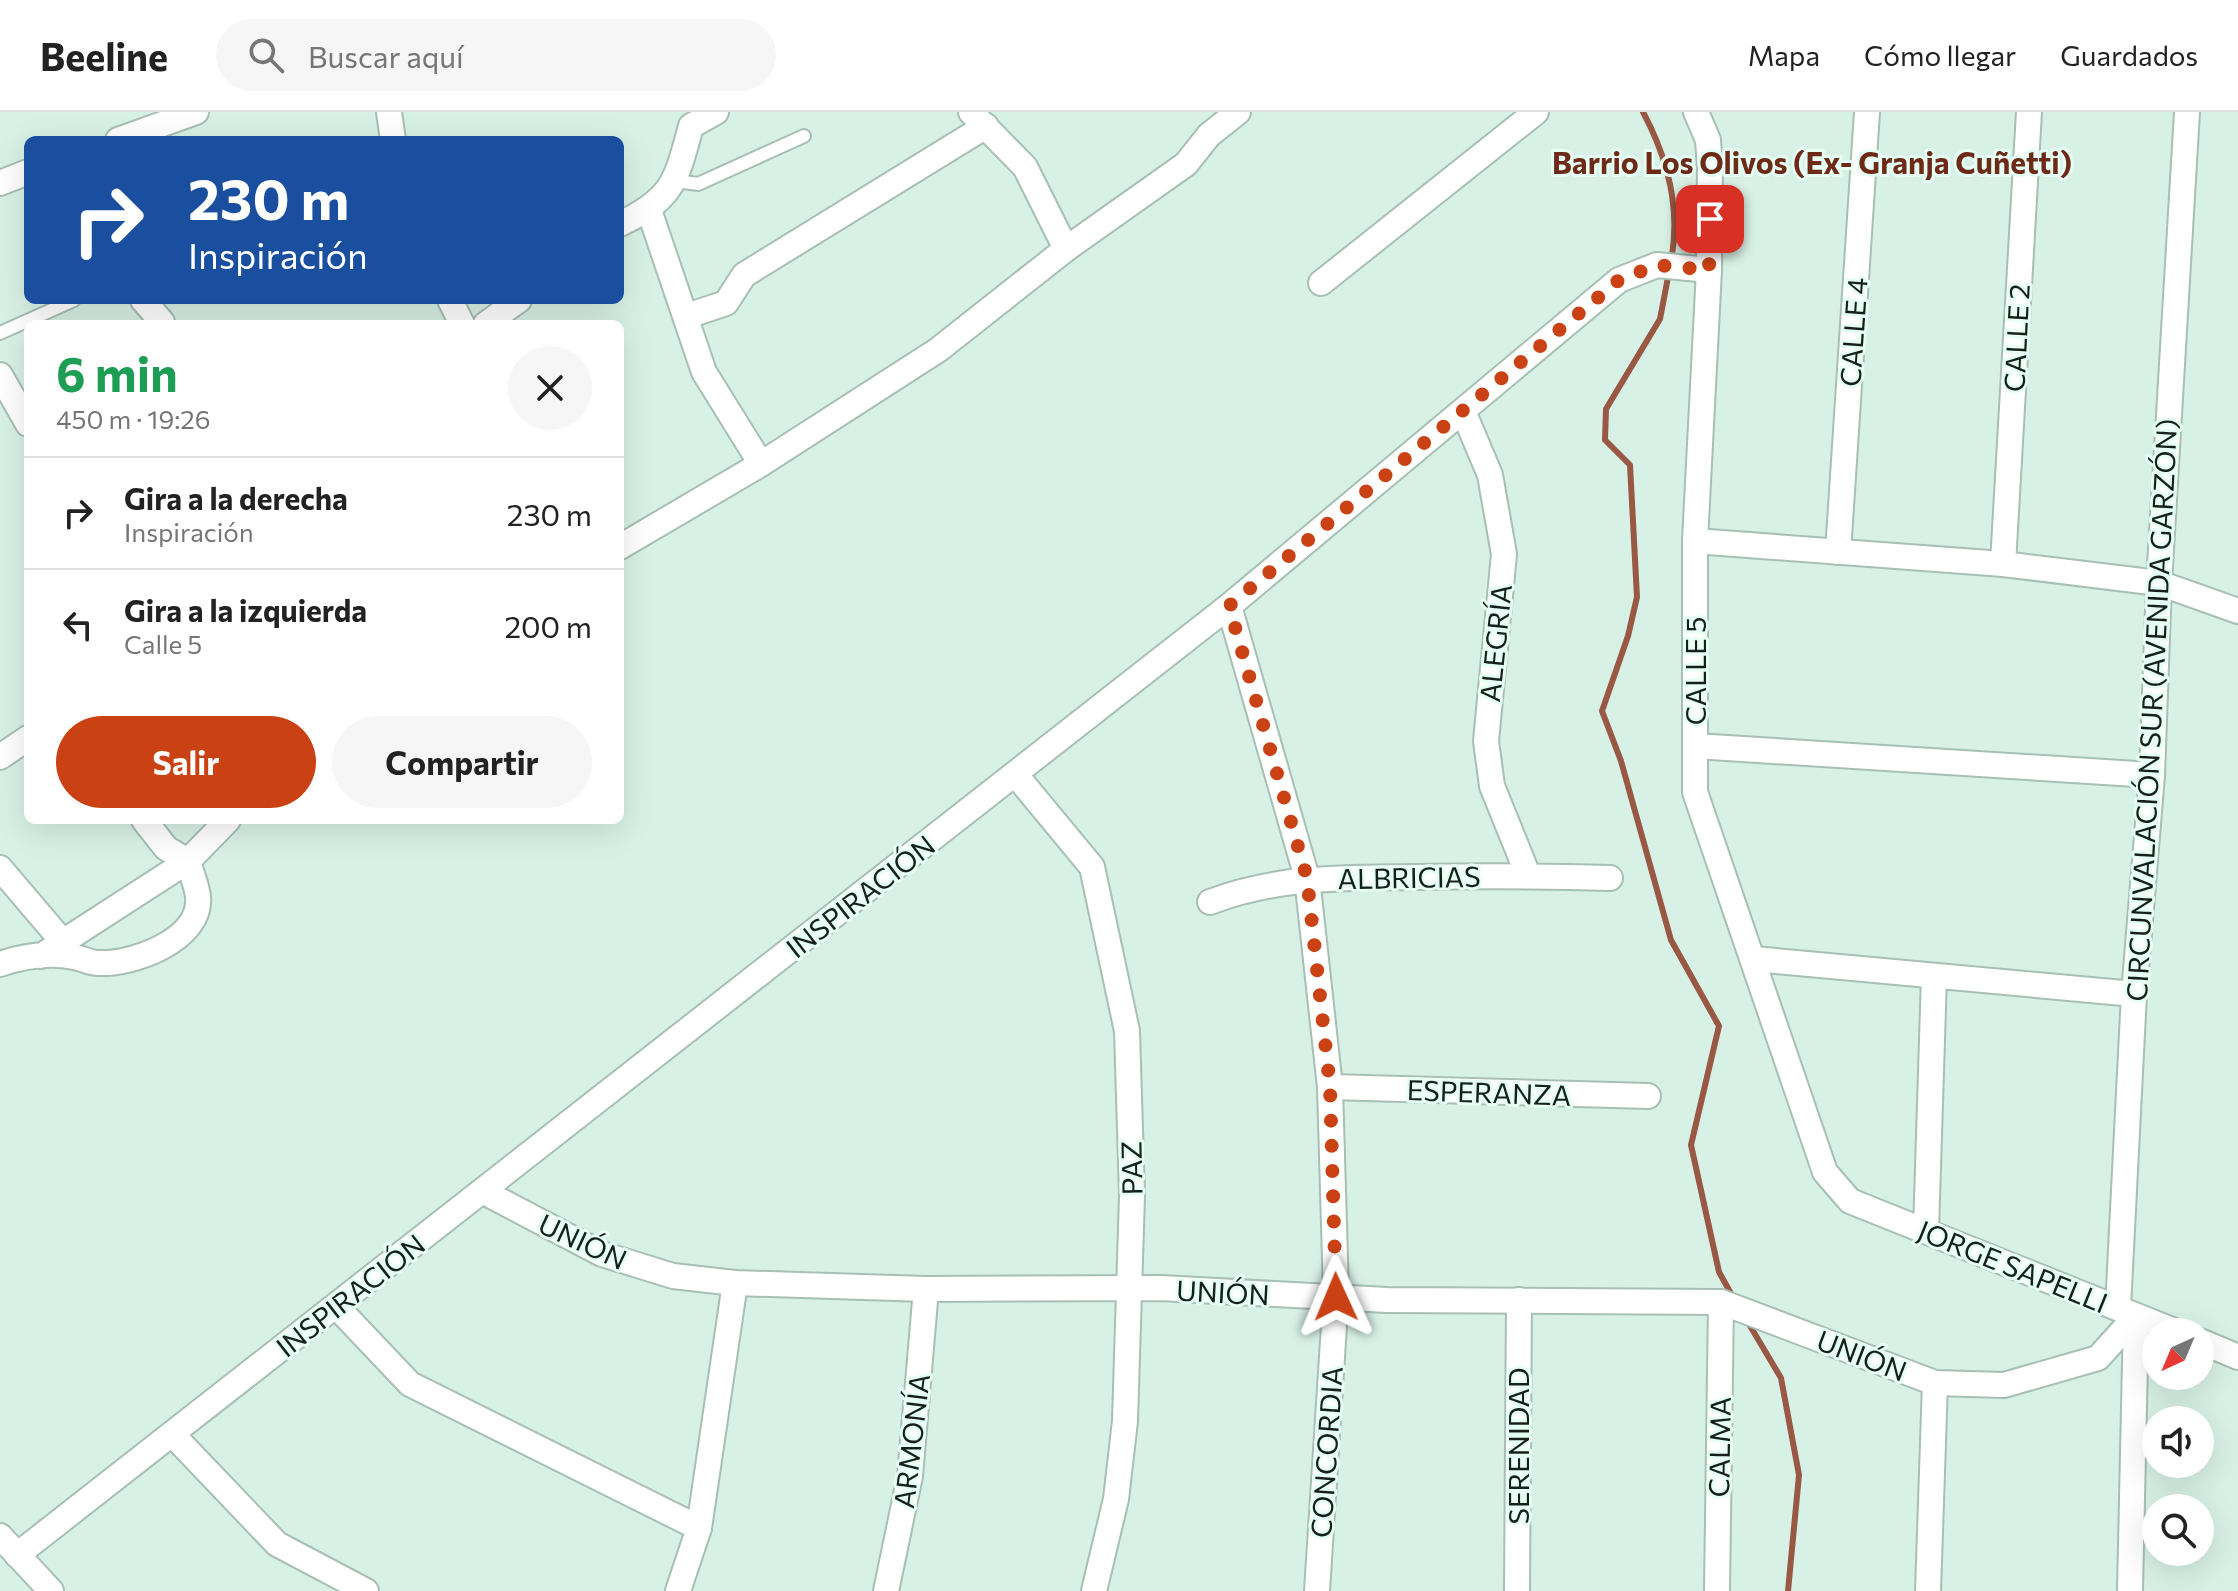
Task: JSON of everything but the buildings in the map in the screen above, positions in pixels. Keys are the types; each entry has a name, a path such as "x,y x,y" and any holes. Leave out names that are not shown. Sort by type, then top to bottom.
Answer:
{"street":[{"path":"149,135 196,112"},
{"path":"389,112 392,136"},
{"path":"624,222 649,210 676,181 691,126 716,112"},
{"path":"624,545 761,464 938,350 1066,249 1186,164 1209,135 1238,112"},
{"path":"1321,283 1536,112"},
{"name":"CALLE 5","path":"1696,112 1708,140 1710,168 1709,270 1695,541 1695,792 1825,1172 1850,1201"},
{"name":"CALLE 4","path":"1838,552 1867,112"},
{"name":"CALLE 2","path":"2003,564 2029,112"},
{"name":"CIRCUNVALACIÓN SUR (AVENIDA GARZÓN)","path":"2130,1591 2127,1312 2134,994 2152,775 2159,583 2187,112"},
{"path":"687,316 726,303 744,275 978,119 1025,167 1066,249"},
{"path":"0,183 24,174"},
{"path":"649,210 704,372 761,464"},
{"name":"INSPIRACIÓN","path":"17,1555 1229,606 1619,280 1657,265 1709,270"},
{"path":"146,304 160,320"},
{"path":"492,320 514,304"},
{"path":"0,375 24,417"},
{"name":"ALEGRÍA","path":"1463,411 1490,475 1504,554 1491,663 1488,756 1492,786 1528,875"},
{"path":"1695,541 2003,564 2159,583 2238,611"},
{"name":"CONCORDIA","path":"1229,606 1307,878 1330,1087 1336,1297 1317,1591"},
{"path":"0,757 24,741"},
{"path":"1695,746 2152,775"},
{"name":"PAZ","path":"1015,774 1092,867 1127,1031 1132,1195 1122,1452 1116,1499 1094,1591"},
{"path":"0,964 27,955 72,956 98,964 147,955 175,940 195,917 199,898 188,861 166,848 147,824"},
{"path":"41,956 188,861 224,824"},
{"path":"0,868 63,942"},
{"name":"ALBRICIAS","path":"1210,902 1244,889 1307,878 1528,875 1610,878"},
{"path":"1754,959 2134,994"},
{"path":"1926,1231 1934,976"},
{"name":"ESPERANZA","path":"1330,1087 1648,1096"},
{"name":"UNIÓN","path":"484,1192 602,1254 673,1276 735,1283 926,1289 1130,1289 1336,1297 1721,1302 1935,1383 2004,1385 2098,1358 2127,1312"},
{"name":"JORGE SAPELLI","path":"1850,1201 2142,1318"},
{"path":"678,1591 699,1528 735,1283"},
{"name":"ARMONÍA","path":"886,1591 910,1476 926,1289"},
{"name":"SERENIDAD","path":"1517,1591 1519,1300"},
{"name":"CALMA","path":"1717,1591 1721,1302"},
{"path":"336,1306 410,1384 699,1528"},
{"path":"2214,1347 2238,1357"},
{"path":"1928,1591 1935,1383"},
{"path":"172,1434 277,1544 366,1591"},
{"path":"0,1536 51,1591"}],"lane":[{"path":"676,181 698,184 804,136"},
{"path":"29,320 65,304"},
{"path":"0,333 24,322"}],"waterway":[{"path":"1643,112 1659,147 1670,184 1674,222 1671,261"},
{"path":"1669,272 1660,319 1606,409 1605,440 1630,465 1637,597 1628,636 1602,711 1621,761 1671,940 1719,1026 1691,1145 1719,1272 1734,1299"},
{"path":"1746,1319 1781,1378 1799,1475 1788,1591"}],"district":[{"name":"Barrio Los Olivos (Ex- Granja Cuñetti)","path":"1812,161"}],"route":[{"path":"1336,1297 1330,1087 1307,878 1229,606 1619,280 1657,265 1709,270 1710,219"}]}
